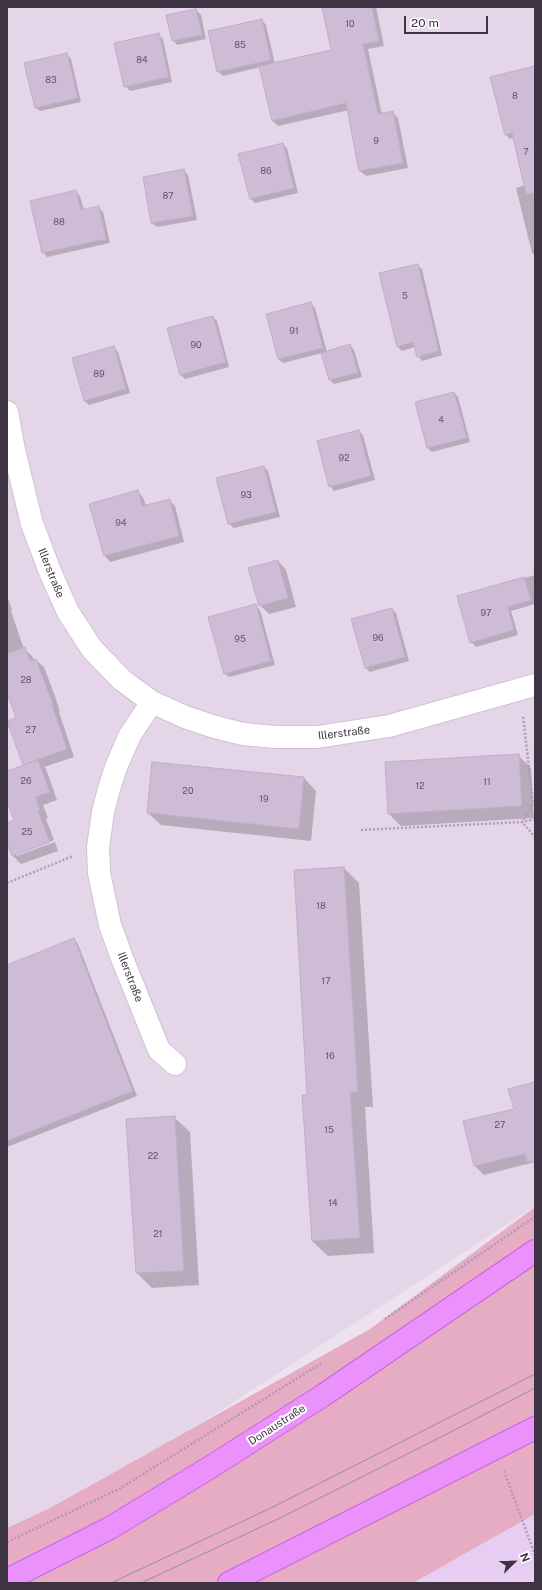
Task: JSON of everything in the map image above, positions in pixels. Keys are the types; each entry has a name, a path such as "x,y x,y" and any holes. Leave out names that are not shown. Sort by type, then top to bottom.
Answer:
{"main road":[{"name":"Donaustraße","path":"7,1580 110,1528 209,1468 354,1375 535,1251"},
{"path":"229,1583 535,1428"}],"street":[{"name":"Illerstraße","path":"7,412 14,450 32,524 51,574 68,612 92,649 122,680 152,702 185,717 215,728 244,734 276,737 317,737 389,726 528,687"},
{"name":"Illerstraße","path":"152,702 130,735 116,767 103,812 98,847 100,873 110,925 159,1050 175,1064"}],"path":[{"path":"522,822 533,804 528,687"},
{"path":"361,830 522,822 535,819"},
{"path":"522,822 535,837"},
{"path":"7,883 98,847"},
{"path":"383,1321 535,1217"},
{"path":"7,1542 119,1489 327,1359"},
{"path":"504,1471 535,1555"}],"shaded area":[{"path":"7,7 535,7 535,1206 203,1422 50,1508 7,1528"},
{"path":"535,1207 535,1514 413,1583 7,1583 7,1528 50,1508 370,1329"},
{"path":"535,1514 535,1583 413,1583 509,1528"}],"building":[{"path":"322,7 372,7 379,41 363,44 378,114 393,111 403,163 359,171 346,103 272,121 259,66 331,50"},
{"path":"196,9 202,35 172,41 166,15"},
{"path":"262,19 271,60 217,72 208,31"},
{"path":"159,33 169,77 124,87 114,43"},
{"path":"67,53 78,98 35,108 24,63"},
{"path":"535,66 535,193 526,194 512,133 505,135 490,77"},
{"path":"283,143 294,188 250,199 238,154"},
{"path":"184,169 193,216 151,223 143,177"},
{"path":"76,190 81,210 99,206 106,239 42,253 30,201"},
{"path":"418,264 439,351 417,357 413,342 397,347 379,273"},
{"path":"311,302 323,348 278,359 266,314"},
{"path":"213,316 226,362 180,375 167,328"},
{"path":"350,344 358,373 329,380 321,353"},
{"path":"114,346 126,389 84,401 72,358"},
{"path":"454,392 467,438 427,448 415,402"},
{"path":"359,430 371,476 329,487 317,441"},
{"path":"264,466 276,512 228,524 216,478"},
{"path":"138,490 142,506 170,499 179,536 104,556 89,504"},
{"path":"278,560 288,598 259,606 248,568"},
{"path":"524,577 531,600 508,607 514,630 470,643 457,596"},
{"path":"256,604 271,661 224,674 208,617"},
{"path":"392,608 405,657 365,668 351,619"},
{"path":"25,647 30,661 36,659 53,704 52,705 67,749 23,765 7,721 16,718 7,693 7,654"},
{"path":"519,754 522,806 388,814 385,762"},
{"path":"38,760 50,792 36,797 40,810 38,811 50,842 12,856 7,843 7,823 14,820 7,801 7,771"},
{"path":"152,762 304,777 299,829 147,813"},
{"path":"344,867 358,1092 350,1092 360,1238 312,1241 302,1095 307,1095 294,870"},
{"path":"74,938 133,1091 7,1141 7,965"},
{"path":"535,1082 535,1161 527,1162 525,1154 474,1166 463,1121 514,1109 508,1089"},
{"path":"175,1116 184,1271 136,1273 126,1119"}],"tram line":[{"path":"111,1583 273,1507 535,1374"},
{"path":"141,1583 278,1519 535,1388"}]}
